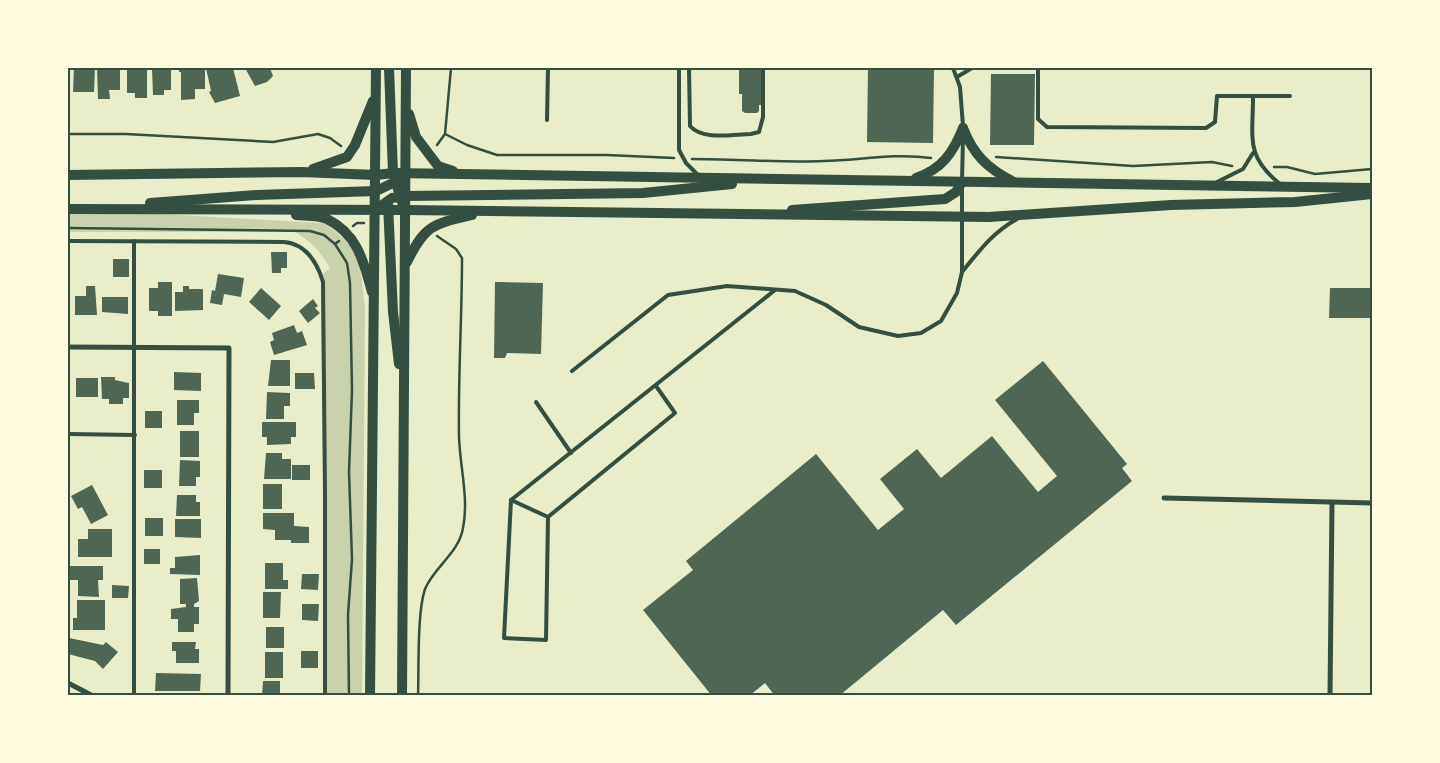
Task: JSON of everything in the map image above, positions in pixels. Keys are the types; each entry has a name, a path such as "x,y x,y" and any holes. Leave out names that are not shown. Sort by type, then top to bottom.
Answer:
{"main road":[{"path":"376,68 376,175 388,205 394,312 404,410"},
{"path":"389,68 394,177 406,210 402,696"},
{"path":"402,196 405,173 406,68"},
{"path":"301,172 331,164 347,157 355,145 376,96"},
{"path":"406,105 416,136 438,166 461,174"},
{"path":"963,128 970,146 983,162 994,172 1015,182"},
{"path":"906,181 928,174 943,164 955,148 963,128"},
{"path":"68,175 301,172 394,177"},
{"path":"370,696 375,210 380,189 394,177 405,173 1372,188"},
{"path":"71,209 375,210 388,205 402,196 643,193 775,179"},
{"path":"731,215 945,199 956,192 962,182"},
{"path":"71,209 257,195 380,189"},
{"path":"388,205 406,210 961,217 1171,205 1295,202 1372,194"},
{"path":"255,209 326,219 346,233 362,253 375,307"},
{"path":"405,265 419,238 438,223 488,211"}],"street":[{"path":"68,347 229,348 228,696"},
{"path":"1164,498 1372,503"},
{"path":"1330,696 1332,503"},
{"path":"68,683 93,696"}],"lane":[{"path":"547,120 548,68"},
{"path":"679,68 679,146 683,158 700,178"},
{"path":"689,68 690,126 704,135 751,134 759,132 763,117 763,68"},
{"path":"572,371 668,296 727,286 794,291 826,305 859,327 898,336 921,333 942,321 957,293 962,272 962,97 953,68"},
{"path":"957,76 972,68"},
{"path":"1038,68 1038,119 1047,127 1206,128 1215,122 1217,96 1290,96"},
{"path":"1252,97 1253,153 1263,171 1284,187"},
{"path":"1211,186 1243,169 1253,153"},
{"path":"962,272 1000,228 1026,214"},
{"path":"68,240 291,242 303,248 319,271 323,282 324,696"},
{"path":"134,241 134,696"},
{"path":"656,386 674,413 548,516 546,640 504,638 511,500 775,290"},
{"path":"536,402 571,453"},
{"path":"68,434 135,435"},
{"path":"511,500 548,516"}],"path":[{"path":"435,147 445,134 451,68"},
{"path":"68,134 126,134 273,142 318,134 330,138 345,149"},
{"path":"445,134 467,145 498,155 607,155 795,162 911,155 933,158 943,164"},
{"path":"983,162 992,156 1133,166 1212,162 1243,169"},
{"path":"1263,171 1272,167 1287,167 1309,173 1324,174 1372,169"},
{"path":"353,226 357,223 363,223"},
{"path":"68,228 310,231 324,235 336,244 348,263 352,390 349,472 352,559 348,615 349,696"},
{"path":"418,696 421,609 425,590 461,538 464,520 459,438 462,258 456,249 435,235"},
{"path":"336,244 343,237"}],"green space":[{"path":"68,209 324,223 337,233 353,250 360,268 365,307 362,695 325,695 321,276 330,268 315,247 295,232 68,232"}],"building":[{"path":"74,68 95,68 94,92 73,92"},
{"path":"97,68 124,68 120,69 120,90 109,90 110,99 98,99"},
{"path":"125,68 147,68 147,98 135,98 135,93 127,93 127,70"},
{"path":"152,68 171,68 171,90 164,90 164,95 153,95"},
{"path":"179,68 205,68 205,89 195,89 195,99 181,100 181,72 179,72"},
{"path":"206,68 233,68 240,96 215,103 209,92 211,91"},
{"path":"245,68 270,68 273,76 267,82 255,86"},
{"path":"739,68 762,68 762,105 759,105 757,113 745,113 742,111 742,94 739,94"},
{"path":"868,68 934,68 933,143 867,142"},
{"path":"991,74 1035,74 1034,145 990,145"},
{"path":"271,252 287,252 287,268 281,268 281,273 272,273"},
{"path":"113,259 129,259 129,277 113,277"},
{"path":"218,274 244,278 241,297 224,294 222,305 210,303 212,290 215,291"},
{"path":"158,282 172,282 172,316 158,316 158,311 149,311 149,288 158,288"},
{"path":"495,282 543,283 541,354 507,353 505,358 494,358"},
{"path":"86,286 95,286 97,315 75,315 75,296 86,296"},
{"path":"183,286 189,286 189,289 203,289 203,310 175,311 175,292 183,292"},
{"path":"261,288 281,306 269,320 249,302"},
{"path":"1330,288 1372,288 1372,318 1329,318"},
{"path":"102,297 128,297 128,314 102,312"},
{"path":"313,299 318,306 315,308 320,313 308,323 299,311"},
{"path":"294,325 297,333 302,331 307,345 274,355 270,342 274,340 272,333"},
{"path":"271,360 290,360 290,386 268,386"},
{"path":"1043,361 1127,464 1122,468 1132,481 956,625 943,610 839,696 792,696 790,693 775,696 765,683 749,696 712,696 643,610 693,570 686,561 816,454 878,530 904,509 880,479 917,449 941,478 992,436 1038,492 1057,476 995,400"},
{"path":"174,372 201,373 201,391 174,390"},
{"path":"295,373 314,373 315,389 295,389"},
{"path":"101,377 115,377 115,380 129,383 129,398 123,398 123,404 109,404 109,399 102,399"},
{"path":"76,378 98,378 98,397 76,397"},
{"path":"267,392 290,393 290,406 284,406 284,419 266,419"},
{"path":"177,400 199,400 199,413 194,413 194,425 177,425"},
{"path":"145,411 162,411 162,428 145,428"},
{"path":"262,422 296,422 296,437 291,437 291,444 267,445 267,437 262,437"},
{"path":"180,431 199,431 199,457 180,457"},
{"path":"266,453 282,453 282,459 291,459 291,479 264,479"},
{"path":"68,454 70,454 69,485 68,485"},
{"path":"180,460 200,461 200,477 196,477 196,486 179,486"},
{"path":"292,465 310,465 310,480 292,480"},
{"path":"144,470 162,470 162,488 144,488"},
{"path":"263,484 282,484 282,509 263,509"},
{"path":"92,485 108,515 91,524 82,507 78,509 71,496"},
{"path":"177,495 196,495 196,502 200,502 200,516 176,516"},
{"path":"263,513 294,513 294,526 309,527 309,543 291,543 291,540 275,540 275,530 263,529"},
{"path":"145,518 163,518 163,536 145,536"},
{"path":"175,519 201,519 201,538 175,537"},
{"path":"88,529 112,529 112,557 78,557 78,539 88,539"},
{"path":"144,549 160,549 160,564 144,564"},
{"path":"200,555 200,575 170,574 170,568 175,568 175,557"},
{"path":"265,563 283,563 283,580 288,580 288,589 265,589"},
{"path":"68,566 103,566 103,580 98,580 99,597 78,596 78,580 68,580"},
{"path":"302,574 319,574 318,590 301,589"},
{"path":"197,578 199,601 194,604 194,607 199,607 199,624 194,624 194,632 178,632 178,619 171,619 171,609 186,607 186,604 180,604 180,579"},
{"path":"112,585 129,586 128,598 112,598"},
{"path":"263,592 281,592 280,618 263,618"},
{"path":"77,600 105,600 105,630 73,630 73,618 77,618"},
{"path":"302,604 319,604 318,621 302,620"},
{"path":"266,627 284,627 284,648 266,648"},
{"path":"69,638 103,645 106,642 118,652 103,669 95,661 68,654"},
{"path":"172,642 196,642 195,649 199,649 199,663 176,663 176,651 172,651"},
{"path":"301,651 318,651 318,668 301,668"},
{"path":"265,652 283,652 283,678 265,678"},
{"path":"156,673 201,674 200,691 155,691"},
{"path":"263,681 280,681 280,696 262,696"}]}
